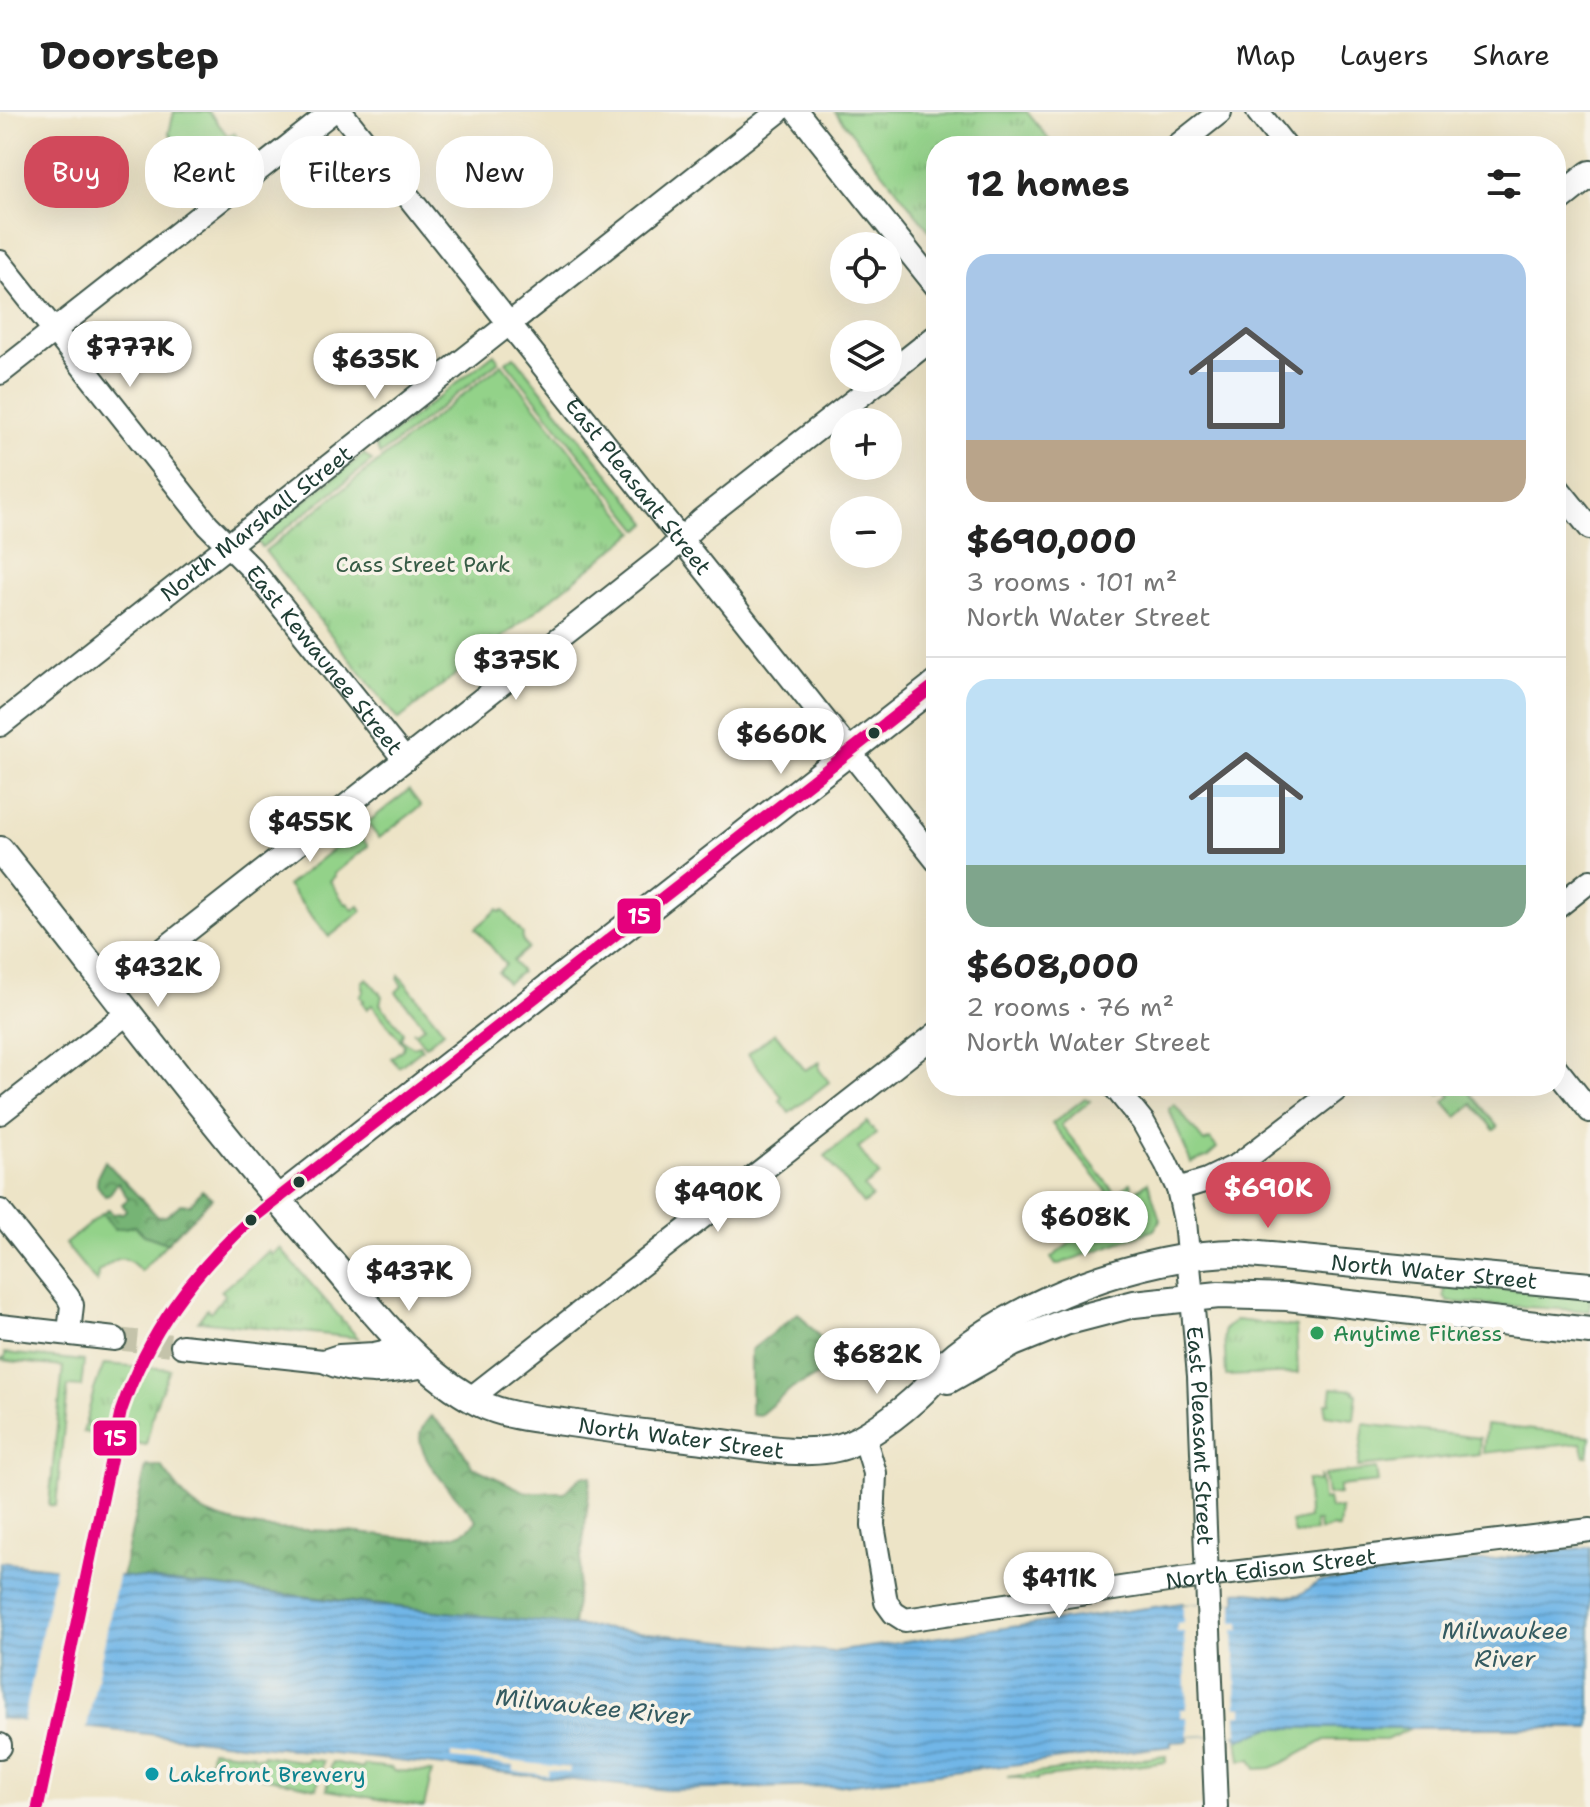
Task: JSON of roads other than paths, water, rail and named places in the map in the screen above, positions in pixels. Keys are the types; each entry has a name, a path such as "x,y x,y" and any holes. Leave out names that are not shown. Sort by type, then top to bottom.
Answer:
{"main road":[{"path":"1566,193 1590,174"},
{"path":"278,1199 926,692"},
{"name":"North Water Street","path":"0,850 278,1199 416,1356 471,1398 494,1409 532,1418 795,1450 832,1450 864,1437 929,1385 942,1367 993,1328 1028,1308 1139,1268 1189,1255 1238,1253 1590,1286"},
{"name":"North Water Street","path":"929,1385 954,1378 1013,1343 1065,1322 1134,1304 1194,1297 1257,1295 1590,1331"}],"street":[{"path":"0,373 332,112"},
{"name":"East Pleasant Street","path":"341,112 926,848"},
{"name":"North Marshall Street","path":"0,725 778,112"},
{"path":"797,112 926,273"},
{"path":"1190,136 1220,112"},
{"path":"1258,112 1277,136"},
{"name":"East Kewaunee Street","path":"0,262 208,525 252,569 405,760"},
{"path":"902,363 926,344"},
{"path":"112,990 865,392"},
{"path":"1566,498 1589,525"},
{"path":"1566,900 1590,881"},
{"path":"0,1113 129,1012"},
{"path":"471,1398 926,1042"},
{"path":"1566,1081 1590,1111"},
{"name":"East Pleasant Street","path":"1122,1096 1148,1131 1178,1189 1189,1255 1194,1297 1216,1807"},
{"path":"1178,1189 1238,1165 1328,1096"},
{"path":"0,1211 68,1297 72,1305 69,1333"},
{"path":"0,1326 115,1339"},
{"path":"182,1346 323,1361 342,1370 382,1374 416,1356"},
{"name":"North Edison Street","path":"864,1437 875,1473 873,1525 886,1602 894,1613 905,1620 1207,1576 1590,1530"}],"water":[{"name":"Milwaukee River","path":"1590,1547 1590,1728 1270,1728 1238,1740 1237,1734 1188,1736 1188,1741 1171,1742 1171,1746 834,1786 666,1790 0,1718 0,1562 354,1603 833,1652 1183,1603 1236,1602 1236,1592 1294,1596 1318,1582"}],"tunnel":[{"path":"115,1339 182,1346"}],"place":[{"name":"Anytime Fitness","path":"1317,1333"},
{"name":"Lakefront Brewery","path":"152,1774"}],"park label":[{"name":"Cass Street Park","path":"423,564"}]}
